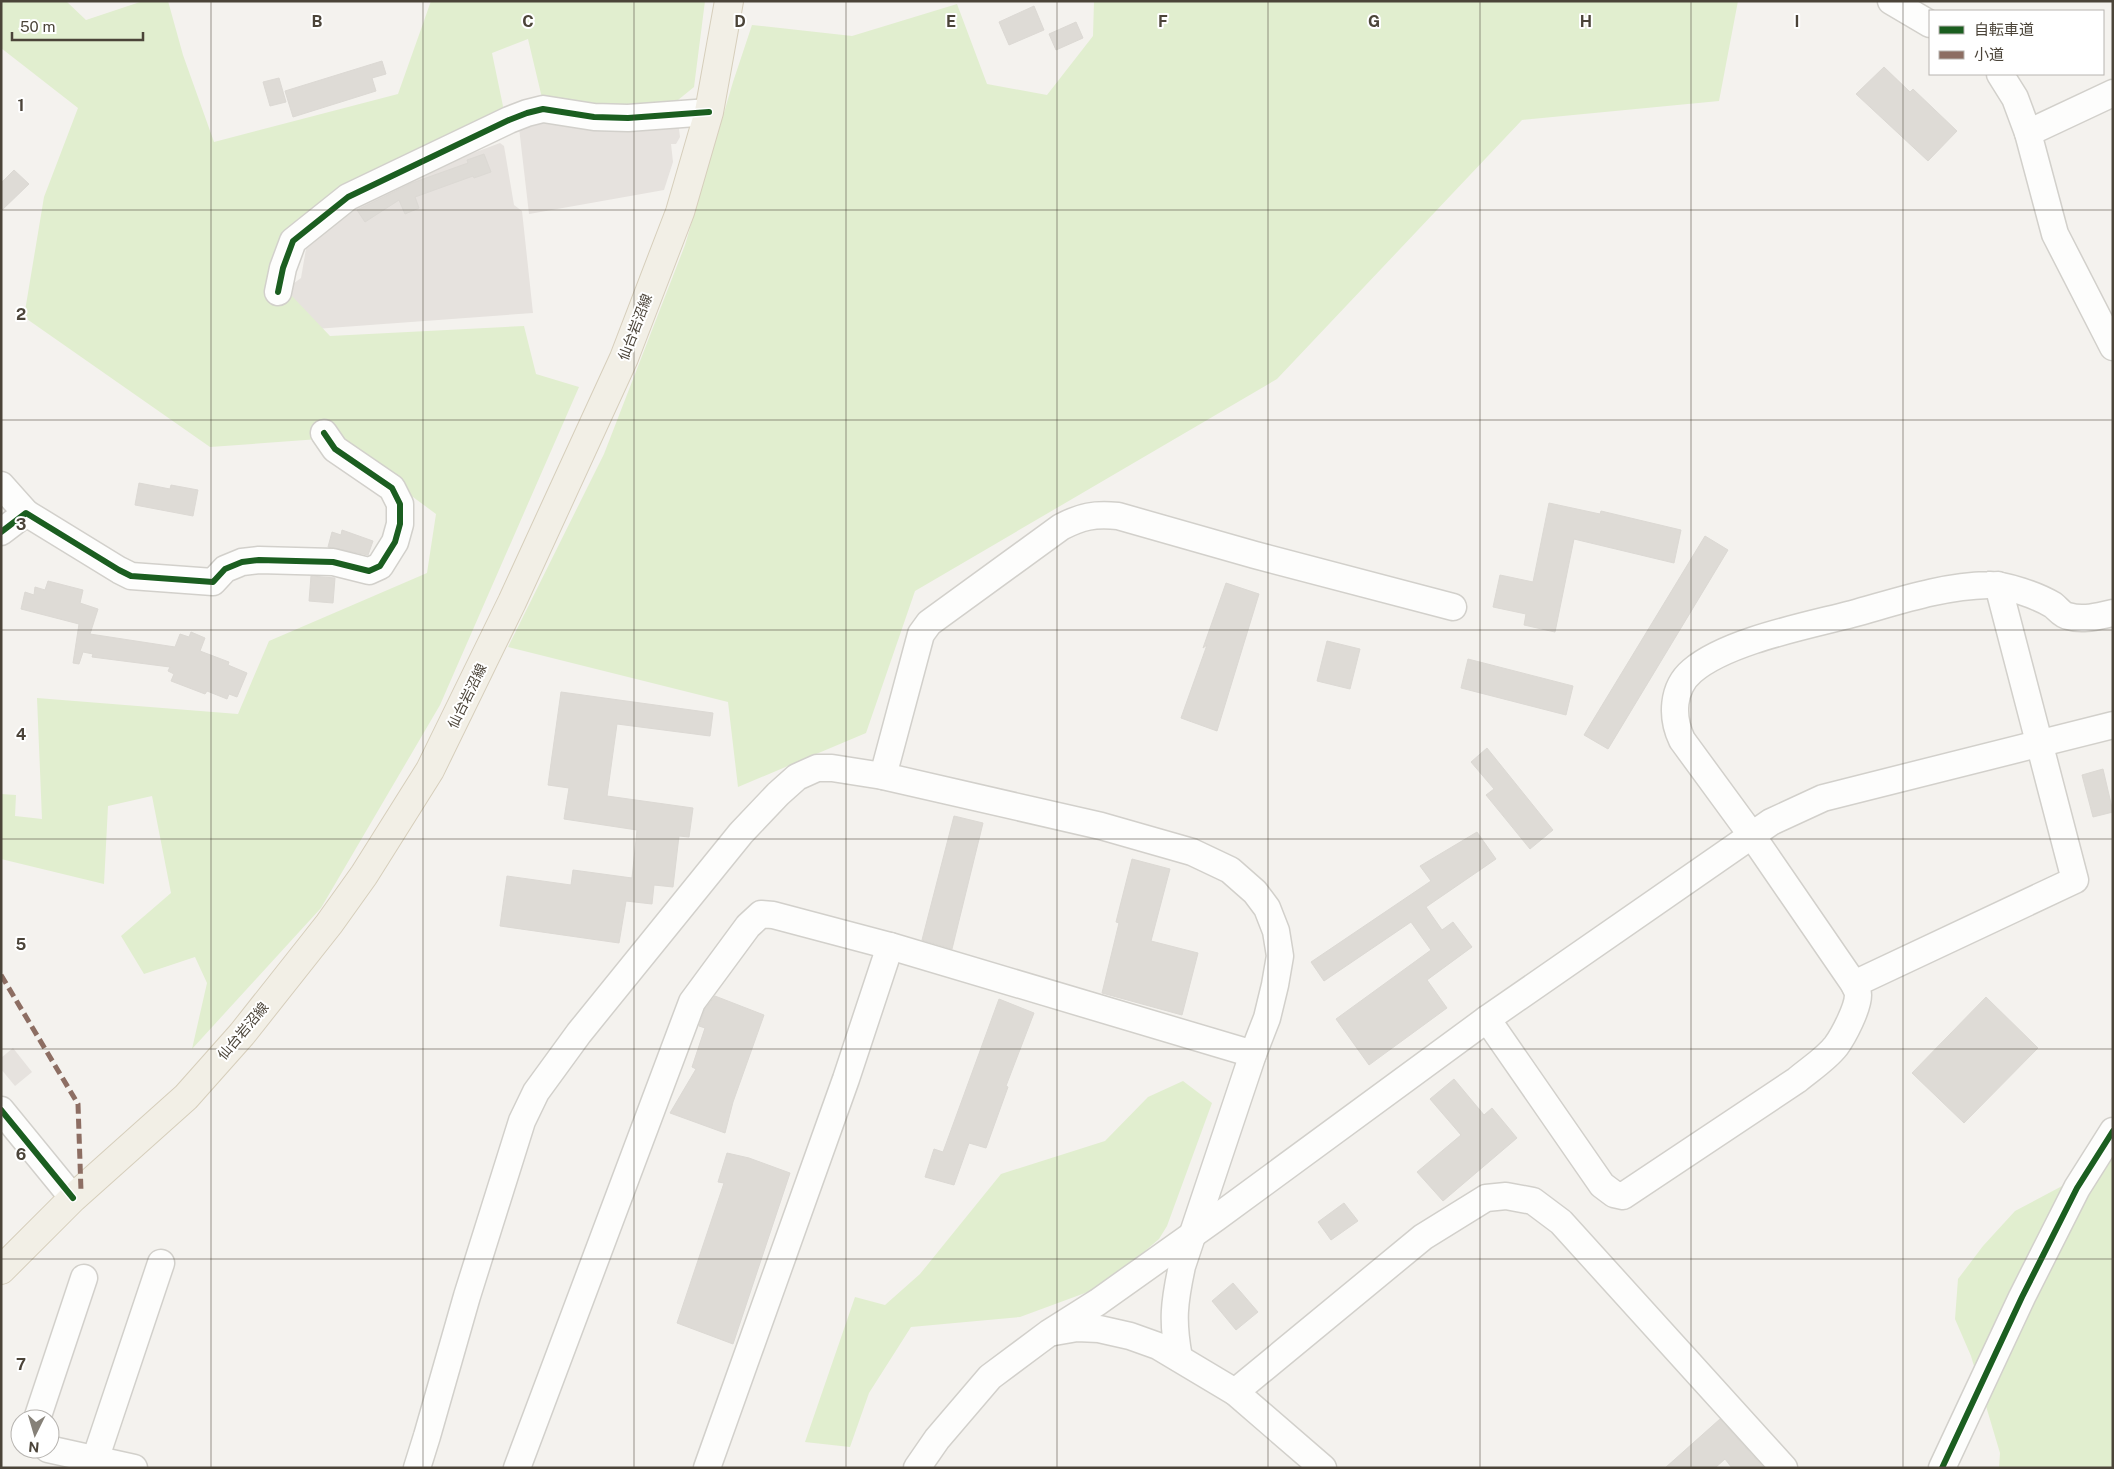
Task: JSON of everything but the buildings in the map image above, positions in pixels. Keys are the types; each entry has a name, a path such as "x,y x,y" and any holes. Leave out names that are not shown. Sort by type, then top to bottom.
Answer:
{"main road":[{"name":"仙台岩沼線","path":"1,1270 73,1198 186,1097 242,1034 329,924 364,876 430,770 512,602 624,358 680,212 709,112 729,1"}],"street":[{"path":"1891,1 1929,23"},
{"path":"2001,75 2015,98 2028,133 2055,234 2113,347"},
{"path":"2028,133 2113,93"},
{"path":"278,292 283,268 293,241 348,197 509,120 543,109 594,117 628,118 709,112"},
{"path":"1,485 26,513 118,570 131,576 213,582 225,569 242,562 259,560 333,562 369,570 380,566 395,542 400,524 400,504 392,488 335,448 324,433"},
{"path":"1,532 26,513"},
{"path":"883,776 921,634 929,623 1061,527 1076,519 1096,514 1118,516 1254,555 1453,607"},
{"path":"1854,984 2075,880 1998,585"},
{"path":"1487,1019 1602,1185 1614,1194 1623,1196 1797,1080 1836,1046 1854,1011 1858,994 1854,984 1753,836 1682,740 1676,727 1676,698 1681,684 1691,671 1716,654 1773,635 1956,587 1998,585 2052,604 2067,616 2086,619 2113,613"},
{"path":"917,1468 937,1439 990,1377 1049,1333 1098,1302 1192,1235 1487,1019 1771,822 1824,798 2113,725"},
{"path":"417,1468 428,1436 467,1296 522,1121 536,1092 548,1072 730,846 778,794 797,777 817,768 832,768 883,776 1101,826 1192,852 1230,870 1255,892 1267,908 1276,931 1280,956 1267,1018 1205,1192 1182,1266 1175,1300 1174,1328 1179,1358"},
{"path":"517,1468 692,1002 748,926 761,914 774,915 890,946 1253,1054"},
{"path":"707,1468 846,1079 890,946"},
{"path":"1,1110 73,1198"},
{"path":"1942,1468 2022,1296 2068,1205 2113,1131"},
{"path":"1235,1392 1422,1237 1486,1198 1519,1197 1533,1201 1561,1222 1784,1468"},
{"path":"95,1460 160,1263"},
{"path":"40,1409 84,1278"},
{"path":"1049,1333 1076,1328 1099,1329 1130,1336 1158,1346 1235,1392 1323,1468"},
{"path":"60,1452 134,1468"}],"shaded area":[{"path":"518,119 678,121 680,137 676,144 671,144 673,162 664,190 529,214"},
{"path":"500,143 504,146 514,205 522,211 533,313 288,331 290,286 301,278 307,243 374,190"},
{"path":"13,1048 32,1072 15,1086 1,1069 1,1058"}],"green space":[{"path":"1,1 66,1 86,20 143,1 168,1 183,55 214,142 398,94 431,1 705,1 694,87 662,113 542,98 528,39 492,53 504,111 345,196 271,274 330,336 524,326 536,374 579,387 440,705 321,908 192,1049 207,983 195,957 144,974 121,936 171,893 152,796 108,806 104,884 1,859 1,794 16,795 15,816 42,819 37,698 238,714 269,641 427,573 436,514 333,438 210,447 24,317 44,197 78,108 1,48"},
{"path":"1094,1 1738,1 1719,101 1522,120 1277,379 915,591 866,733 738,787 728,702 508,647 604,454 685,245 733,82 752,25 852,36 957,4 987,84 1047,95 1093,36"},
{"path":"1183,1081 1212,1103 1167,1226 1159,1239 1104,1286 1020,1317 911,1327 869,1393 850,1447 805,1442 855,1297 885,1305 920,1274 1001,1174 1105,1141 1148,1097"},
{"path":"2113,1159 2113,1468 1999,1468 2000,1453 1971,1356 1955,1319 1958,1279 1983,1246 2015,1211"}],"marked path":[{"path":"1,975 78,1104 81,1191"}],"cycle path":[{"path":"278,292 283,268 293,241 348,197 509,120 543,109 594,117 628,118 709,112"},
{"path":"1,532 26,513 131,576 213,582 225,569 242,562 259,560 333,562 369,571 380,566 395,542 400,524 400,504 392,488 335,449 324,433"},
{"path":"1,1110 73,1198"},
{"path":"1942,1468 2022,1297 2077,1188 2113,1131"}]}
